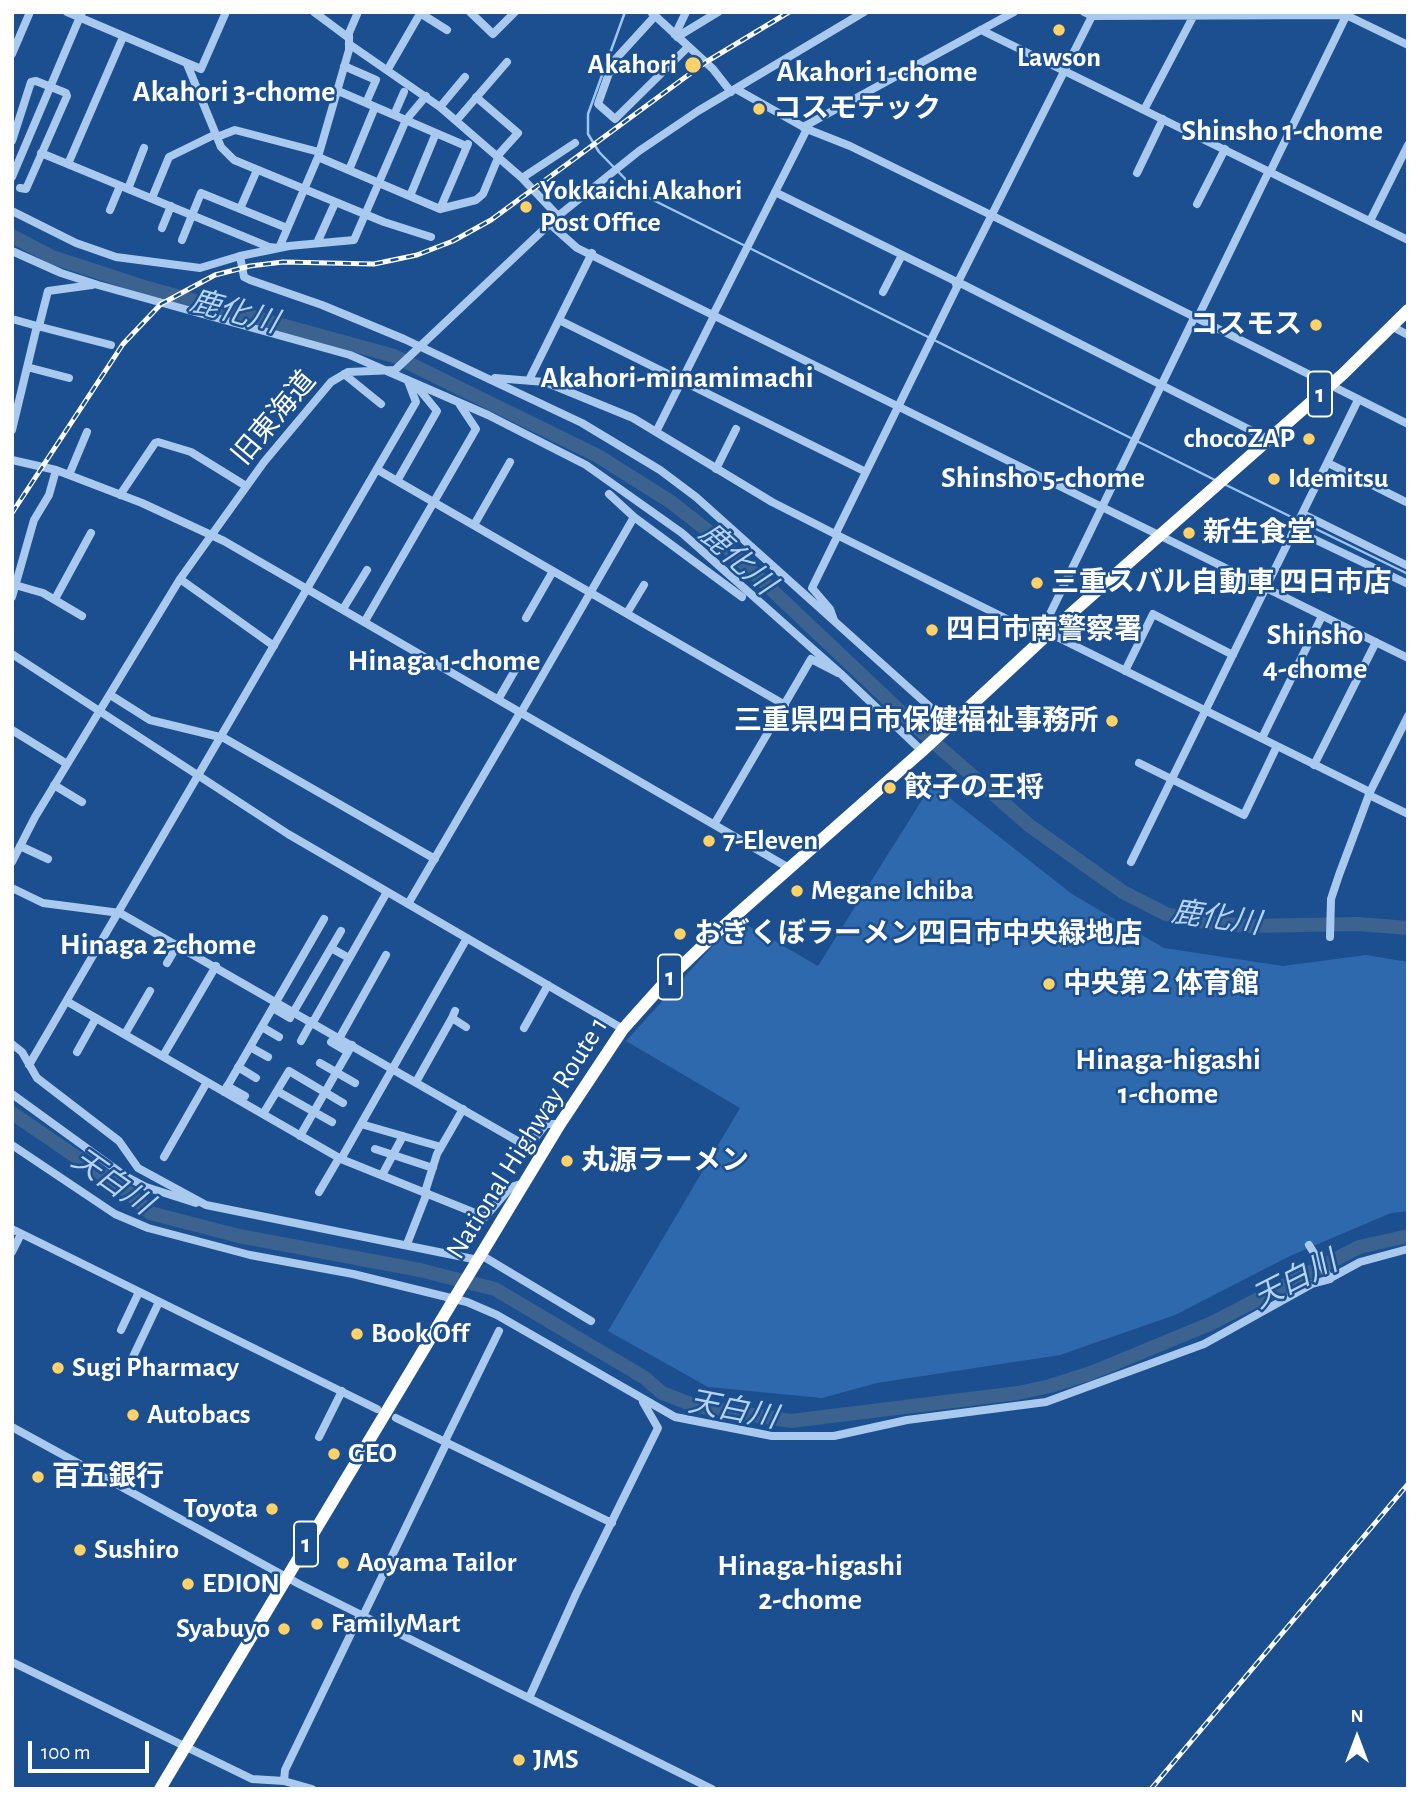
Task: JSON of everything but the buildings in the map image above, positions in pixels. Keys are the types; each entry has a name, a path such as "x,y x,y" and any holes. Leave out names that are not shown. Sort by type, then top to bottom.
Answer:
{"highway":[{"name":"National Highway Route 1","path":"160,1789 524,1183 623,1029 690,958 923,750 1049,633 1270,439 1393,327 1408,310"}],"street":[{"path":"12,54 30,12"},
{"path":"67,12 80,15 123,37 201,69 226,12"},
{"path":"314,12 440,107 522,178 558,216"},
{"path":"279,248 319,154 358,12"},
{"path":"471,12 493,34 515,12"},
{"path":"676,36 685,12"},
{"path":"676,36 718,12"},
{"path":"391,371 419,349 550,223 659,136 864,12"},
{"path":"656,432 805,128 1014,12"},
{"path":"388,69 420,13 447,30"},
{"path":"688,47 615,120 598,104 613,62 653,14 734,90 805,128 850,146 1196,316 1408,424"},
{"path":"834,621 830,609 812,588 866,472 1064,71 1088,14 1347,14 1408,45"},
{"path":"1049,633 1049,616 1347,14"},
{"path":"12,177 80,15"},
{"path":"1144,110 1194,15"},
{"path":"981,30 1408,240"},
{"path":"68,164 123,37"},
{"path":"456,121 506,62"},
{"path":"187,64 226,154 257,170 364,214 430,237"},
{"path":"344,66 376,80 366,103"},
{"path":"440,107 465,77"},
{"path":"13,140 31,82 50,86 67,96 26,189 20,188"},
{"path":"336,90 466,146"},
{"path":"394,115 404,92"},
{"path":"12,211 65,239 116,257 200,268 279,248 354,240 406,120 426,96"},
{"path":"152,198 169,157 235,130 319,154 349,170 440,209 476,200 483,194 498,158 518,133 476,97"},
{"path":"349,170 375,107"},
{"path":"1137,173 1163,119"},
{"path":"410,196 436,133"},
{"path":"440,209 466,146 474,137"},
{"path":"522,178 575,144"},
{"path":"1370,221 1408,145"},
{"path":"110,210 144,148"},
{"path":"1197,204 1225,149"},
{"path":"41,153 269,247 279,248"},
{"path":"240,209 257,170"},
{"path":"775,192 1270,439"},
{"path":"182,240 201,193 287,228"},
{"path":"317,243 335,202"},
{"path":"162,228 171,206"},
{"path":"550,223 577,248 1408,658"},
{"path":"12,251 61,273 98,285 350,355 457,401 586,465 656,512 841,674 923,750"},
{"path":"529,380 592,254"},
{"path":"883,292 902,255"},
{"path":"240,256 244,277 322,304 582,422 660,470 723,520 949,724"},
{"path":"12,430 48,291 98,285"},
{"path":"12,320 111,345"},
{"path":"559,320 866,472"},
{"path":"1393,327 1408,335"},
{"path":"27,368 69,378"},
{"name":"旧東海道","path":"12,862 54,785 112,696 180,579 246,486 318,395 344,374 369,370 391,371"},
{"path":"344,374 381,404"},
{"path":"489,379 545,382 617,411 837,534 1015,623 1049,633 1262,738 1408,814"},
{"path":"29,1066 416,402 411,381"},
{"path":"397,481 437,411 411,381"},
{"path":"1131,862 1358,400"},
{"path":"365,621 477,429 457,401"},
{"path":"716,468 736,429"},
{"path":"69,475 87,432"},
{"path":"120,495 158,442 191,452 246,486"},
{"path":"12,460 56,470 211,534 715,822 789,868"},
{"path":"474,525 510,462"},
{"path":"1328,463 1408,503"},
{"path":"12,597 34,520 49,495 56,470"},
{"path":"378,470 785,705"},
{"path":"609,494 634,517 742,597"},
{"path":"1302,515 1408,566"},
{"path":"408,904 634,517"},
{"path":"1296,528 1408,584"},
{"path":"55,599 91,533"},
{"path":"343,609 367,570"},
{"path":"526,618 553,570"},
{"path":"180,579 274,646"},
{"path":"15,585 55,599 82,616"},
{"path":"627,612 644,585"},
{"path":"1125,671 1153,614 1233,655"},
{"path":"1262,738 1322,616"},
{"path":"1314,765 1376,642"},
{"path":"12,654 102,710 199,777 387,892 623,1029"},
{"path":"499,698 522,658"},
{"path":"715,822 811,659 830,671 841,674"},
{"path":"112,696 150,720 222,737 435,859"},
{"path":"1330,937 1332,903 1339,874 1370,794 1408,716"},
{"path":"12,730 67,764"},
{"path":"1139,763 1244,815 1277,746"},
{"path":"54,785 82,802"},
{"path":"20,845 48,859"},
{"path":"12,888 43,903 120,913 216,966 275,1005 340,1037 350,1048"},
{"path":"301,1041 387,892"},
{"path":"226,1089 324,919"},
{"path":"292,1014 341,931"},
{"path":"319,1192 467,938"},
{"path":"167,963 178,944"},
{"path":"331,948 349,958"},
{"path":"340,1037 386,956"},
{"path":"163,1056 216,966"},
{"path":"524,1028 548,985"},
{"path":"125,1034 150,991"},
{"path":"68,1002 207,1082 245,1096"},
{"path":"416,1082 453,1014 466,1027"},
{"path":"77,1052 96,1018"},
{"path":"262,1027 279,1037"},
{"path":"331,1042 393,1068 527,1144 535,1140 546,1124 560,1124"},
{"path":"12,1044 22,1052 37,1078 119,1141 145,1174 206,1205"},
{"path":"250,1047 268,1057"},
{"path":"300,1136 350,1048"},
{"path":"320,1063 355,1083"},
{"path":"238,1067 256,1077"},
{"path":"263,1114 289,1071 343,1103"},
{"path":"164,1157 207,1082"},
{"path":"226,1089 263,1114 340,1158 485,1217 511,1187 524,1183"},
{"path":"277,1091 332,1122"},
{"path":"12,1094 125,1176 170,1196 480,1257 591,1321"},
{"path":"407,1244 433,1168 463,1109"},
{"path":"361,1124 442,1147"},
{"path":"382,1175 403,1136"},
{"path":"12,1145 115,1214 148,1228 250,1255 353,1274 454,1299 498,1315 675,1417 743,1433 790,1438 834,1436 888,1423 1036,1404 1204,1344 1296,1293 1360,1262 1408,1249"},
{"path":"375,1149 433,1168"},
{"path":"12,1229 377,1409"},
{"path":"12,1252 21,1234"},
{"path":"1312,1247 1329,1277"},
{"path":"121,1330 139,1292"},
{"path":"131,1360 159,1302"},
{"path":"281,1783 499,1331"},
{"path":"319,1437 342,1391"},
{"path":"529,1698 658,1428 641,1399"},
{"path":"396,1418 612,1523"},
{"path":"12,1427 361,1615 712,1789"},
{"path":"12,1662 252,1779 312,1789"}],"shaded area":[{"path":"932,784 1072,894 1164,948 1283,966 1366,955 1408,962 1408,1211 1391,1213 1290,1256 1175,1315 1060,1355 877,1383 822,1398 708,1387 608,1331 740,1108 626,1041 719,939 740,921 818,966"}],"waterway":[{"path":"625,12 588,114 588,134 599,152 639,193 1215,480"},
{"name":"鹿化川","path":"12,236 52,257 144,287 394,356 598,456 671,502 717,538 921,731 1030,826 1123,892 1166,914 1203,922 1250,926 1358,924 1408,928"},
{"path":"1224,484 1408,574"},
{"name":"天白川","path":"12,1113 129,1193 150,1213 239,1236 420,1270 495,1289 645,1378 662,1393 696,1406 791,1421 1018,1393 1050,1386 1091,1373 1212,1323 1359,1247 1408,1236"}],"railway":[{"path":"12,513 123,344 161,304 215,275 250,266 283,262 374,264 417,255 453,241 491,220 706,62 789,12"},
{"path":"1151,1789 1408,1484"}],"place":[{"name":"Lawson","path":"1059,30"},
{"name":"Akahori","path":"693,65"},
{"name":"コスモテック","path":"759,109"},
{"name":"Yokkaichi Akahori Post Office","path":"526,207"},
{"name":"コスモス","path":"1316,325"},
{"name":"chocoZAP","path":"1309,439"},
{"name":"Idemitsu","path":"1274,479"},
{"name":"新生食堂","path":"1189,533"},
{"name":"三重スバル自動車 四日市店","path":"1037,583"},
{"name":"四日市南警察署","path":"932,630"},
{"name":"三重県四日市保健福祉事務所","path":"1112,721"},
{"name":"餃子の王将","path":"890,788"},
{"name":"7-Eleven","path":"709,841"},
{"name":"Megane Ichiba","path":"797,891"},
{"name":"おぎくぼラーメン四日市中央緑地店","path":"680,934"},
{"name":"中央第２体育館","path":"1049,984"},
{"name":"丸源ラーメン","path":"567,1161"},
{"name":"Book Off","path":"357,1334"},
{"name":"Sugi Pharmacy","path":"58,1368"},
{"name":"Autobacs","path":"133,1415"},
{"name":"GEO","path":"334,1454"},
{"name":"百五銀行","path":"38,1477"},
{"name":"Toyota","path":"272,1509"},
{"name":"Sushiro","path":"80,1550"},
{"name":"Aoyama Tailor","path":"343,1563"},
{"name":"EDION","path":"188,1584"},
{"name":"FamilyMart","path":"317,1624"},
{"name":"Syabuyo","path":"284,1629"},
{"name":"JMS","path":"519,1760"}],"district":[{"name":"Akahori 1-chome","path":"877,72"},
{"name":"Akahori 3-chome","path":"234,92"},
{"name":"Shinsho 1-chome","path":"1282,131"},
{"name":"Akahori-minamimachi","path":"677,378"},
{"name":"Shinsho 5-chome","path":"1043,478"},
{"name":"Shinsho 4-chome","path":"1315,652"},
{"name":"Hinaga 1-chome","path":"444,661"},
{"name":"Hinaga 2-chome","path":"158,945"},
{"name":"Hinaga-higashi 1-chome","path":"1168,1077"},
{"name":"Hinaga-higashi 2-chome","path":"810,1583"}]}
